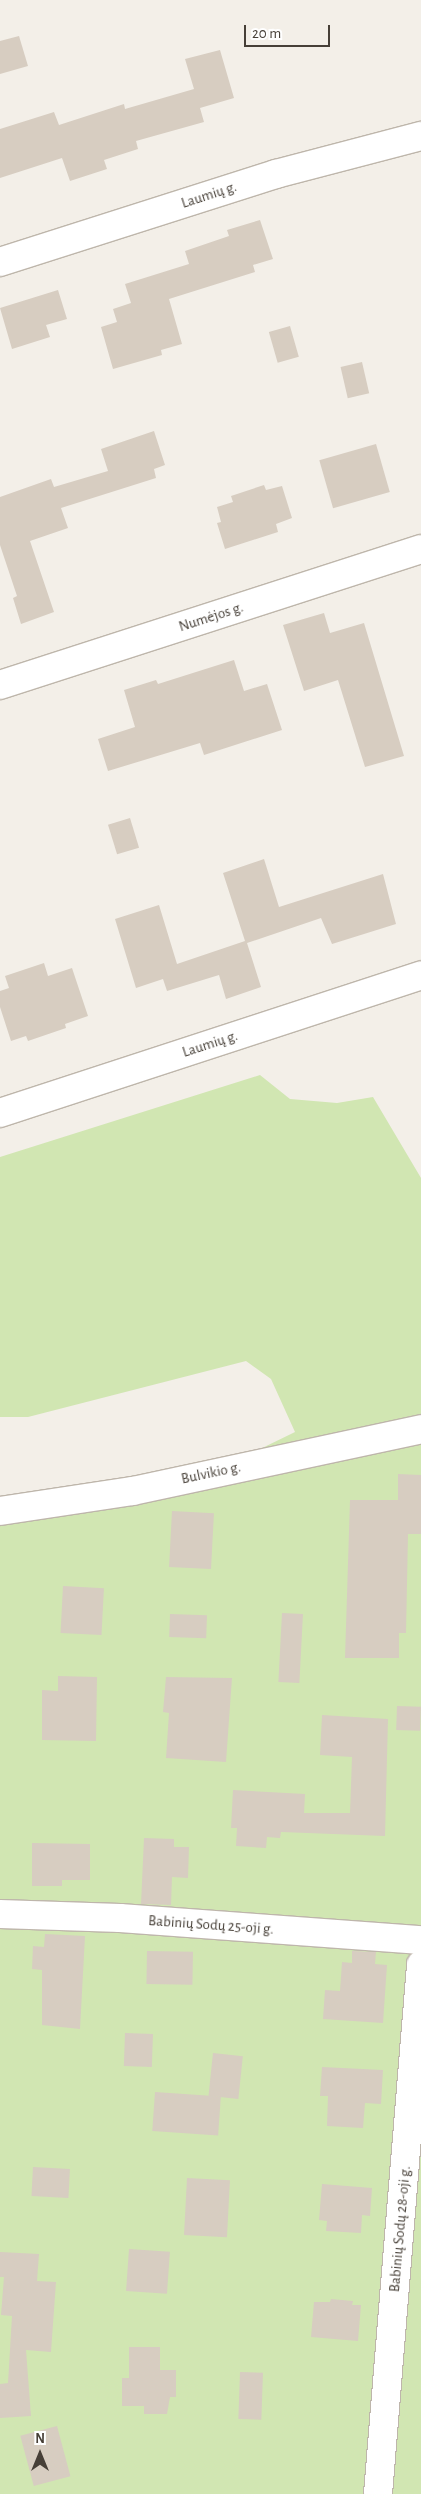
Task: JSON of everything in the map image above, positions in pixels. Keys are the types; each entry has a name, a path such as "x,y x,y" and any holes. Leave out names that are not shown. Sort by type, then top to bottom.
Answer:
{"street":[{"name":"Laumių g.","path":"0,262 276,174 421,136"},
{"name":"Numėjos g.","path":"0,686 421,549"},
{"name":"Laumių g.","path":"0,1113 421,975"},
{"name":"Bulvikio g.","path":"0,1511 133,1491 421,1429"},
{"name":"Babinių Sodų 25-oji g.","path":"0,1914 120,1918 421,1940"},
{"name":"Babinių Sodų 28-oji g.","path":"378,2494 421,1965"}],"green space":[{"path":"260,1075 290,1099 337,1103 373,1097 421,1178 421,2494 0,2494 0,1523 211,1473 295,1432 271,1379 246,1361 28,1417 0,1417 0,1157"}],"building":[{"path":"19,36 28,66 0,74 0,41"},
{"path":"220,50 234,98 200,108 204,122 136,141 138,149 104,160 107,169 70,181 62,158 0,178 0,129 54,112 59,125 124,104 125,109 194,89 185,59"},
{"path":"260,220 273,259 253,265 255,272 169,299 182,344 161,350 162,355 113,369 101,327 117,322 113,309 131,303 125,284 189,264 185,251 229,236 227,230"},
{"path":"58,290 67,319 46,325 50,337 12,349 0,308"},
{"path":"290,326 299,357 278,363 269,332"},
{"path":"362,362 369,393 348,398 341,367"},
{"path":"154,431 165,465 154,469 156,478 61,508 68,528 30,541 54,612 21,624 13,598 17,596 0,545 0,497 51,479 54,487 108,471 101,449"},
{"path":"376,444 390,492 333,508 319,460"},
{"path":"264,485 266,490 282,486 292,518 276,524 278,532 225,549 217,523 221,522 217,507 233,502 231,496"},
{"path":"324,613 330,633 364,623 404,756 365,767 338,680 304,691 283,625"},
{"path":"234,660 244,691 267,684 282,730 204,755 200,743 108,771 98,739 135,727 124,690 156,680 158,684"},
{"path":"130,818 139,848 117,854 108,825"},
{"path":"264,859 279,907 383,874 396,924 332,944 321,918 247,943 261,987 226,999 219,975 167,991 163,979 136,988 115,919 159,905 177,964 245,941 223,873"},
{"path":"44,963 48,976 72,968 88,1016 65,1024 66,1028 28,1041 26,1036 11,1041 0,1007 0,991 9,988 5,976"},
{"path":"398,1474 421,1475 421,1534 408,1534 406,1633 399,1633 399,1658 345,1658 350,1500 398,1500"},
{"path":"172,1511 214,1513 211,1569 169,1567"},
{"path":"63,1586 104,1588 101,1635 61,1633"},
{"path":"282,1613 303,1614 299,1683 278,1682"},
{"path":"170,1614 207,1615 206,1638 169,1637"},
{"path":"58,1676 97,1677 96,1741 42,1740 42,1690 58,1691"},
{"path":"166,1677 232,1678 226,1762 166,1758 169,1713 163,1712"},
{"path":"397,1706 421,1707 420,1731 396,1730"},
{"path":"322,1715 388,1719 385,1836 281,1832 280,1838 267,1837 266,1848 236,1846 237,1828 231,1828 233,1790 305,1794 304,1813 350,1813 352,1757 320,1755"},
{"path":"144,1838 174,1839 174,1847 189,1847 188,1878 172,1877 171,1905 141,1904"},
{"path":"32,1843 90,1844 90,1880 62,1880 62,1886 32,1886"},
{"path":"45,1934 85,1936 80,2029 42,2025 42,1970 32,1969 33,1946 44,1947"},
{"path":"147,1951 193,1952 192,1985 146,1984"},
{"path":"352,1951 376,1952 375,1964 387,1965 383,2023 323,2019 325,1990 340,1991 342,1962 352,1963"},
{"path":"125,2033 153,2034 152,2067 124,2066"},
{"path":"213,2053 243,2056 238,2099 209,2096"},
{"path":"322,2067 383,2070 381,2104 365,2103 363,2128 327,2126 328,2096 320,2096"},
{"path":"155,2092 221,2097 218,2136 152,2131"},
{"path":"33,2167 70,2169 68,2198 31,2196"},
{"path":"187,2178 230,2180 227,2237 184,2235"},
{"path":"322,2184 372,2188 370,2216 362,2215 361,2233 326,2231 327,2221 319,2220"},
{"path":"129,2249 170,2252 167,2294 126,2291"},
{"path":"0,2252 39,2254 37,2281 56,2282 51,2352 26,2350 31,2416 0,2418 0,2384 8,2383 12,2316 1,2315 4,2277 0,2277"},
{"path":"331,2299 353,2301 352,2305 361,2305 358,2341 311,2337 314,2302 330,2302"},
{"path":"129,2347 160,2347 160,2370 176,2370 176,2397 170,2397 167,2414 144,2414 144,2406 122,2406 122,2378 129,2378"},
{"path":"240,2372 263,2373 261,2420 238,2419"},
{"path":"57,2426 70,2476 34,2486 20,2436"}]}
